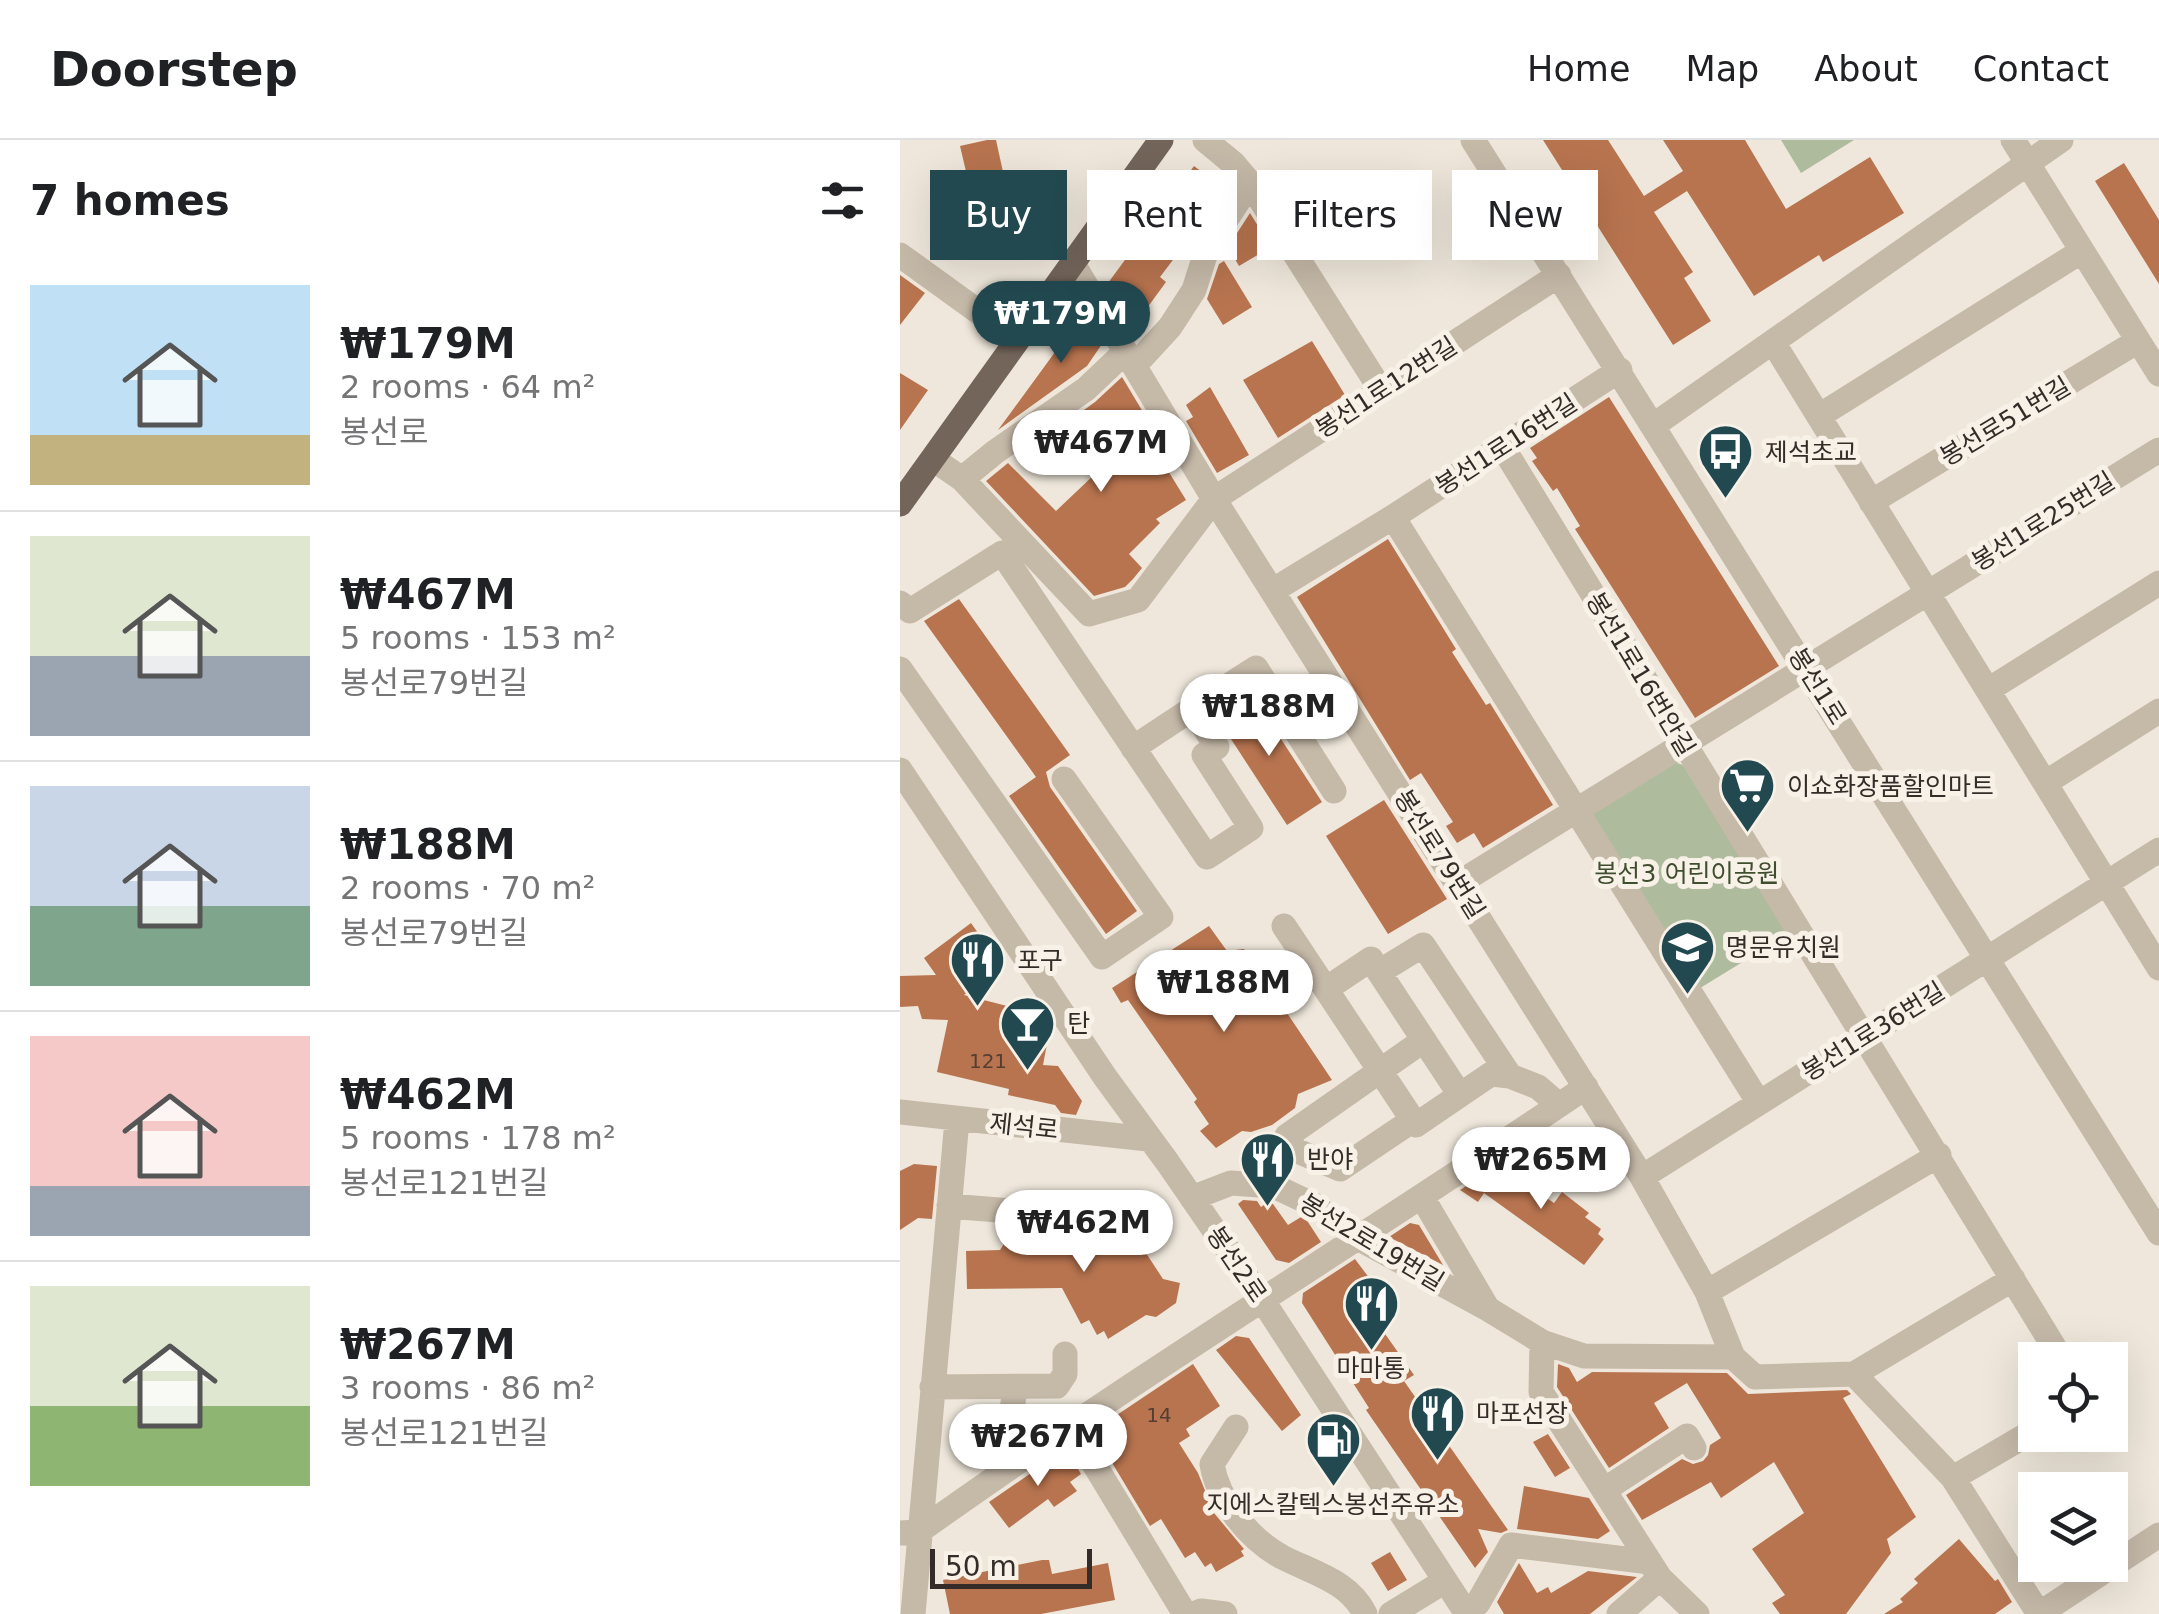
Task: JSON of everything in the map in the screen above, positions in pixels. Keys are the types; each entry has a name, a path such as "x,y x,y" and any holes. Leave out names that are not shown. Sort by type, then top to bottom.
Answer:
{"main road":[{"path":"900,504 1161,140"}],"street":[{"path":"1205,140 1234,164 1250,184 1381,390"},
{"name":"봉선1로","path":"1472,140 1620,370 2159,1234"},
{"path":"2013,140 2159,374"},
{"path":"1654,426 2062,140"},
{"path":"933,460 962,479 1170,327 1194,290 1207,249 1250,184"},
{"path":"1819,416 2082,251"},
{"path":"900,255 1016,339"},
{"name":"봉선로79번길","path":"1073,264 1214,499 1642,1177 1708,1292 1733,1357"},
{"name":"봉선1로12번길","path":"962,479 1088,614 1138,600 1214,499 1558,275"},
{"name":"봉선로51번길","path":"1867,495 2138,340"},
{"path":"1773,342 2159,968"},
{"name":"봉선1로16번길","path":"1272,591 1620,370"},
{"name":"봉선1로16번안길","path":"1502,446 2051,1342"},
{"name":"봉선1로25번길","path":"1459,883 2159,450"},
{"path":"1393,517 1759,1103"},
{"path":"903,612 1002,553 1207,857 1251,828 1204,755 1217,747 1192,709"},
{"path":"1988,690 2159,583"},
{"path":"900,668 1102,958 1162,917 1064,779"},
{"path":"1133,748 1256,668 1334,791"},
{"path":"2045,782 2159,712"},
{"name":"봉선2로","path":"900,770 1262,1301 1466,1613"},
{"name":"봉선1로36번길","path":"1642,1177 2159,850"},
{"path":"1284,926 1416,1124 1491,1074 1510,1076 1538,1087 1559,1105"},
{"path":"1379,972 1422,945 1510,1076"},
{"path":"1326,989 1371,960 1460,1095"},
{"path":"1414,1120 1340,1169 1295,1150 1287,1136 1424,1040"},
{"path":"909,1533 1586,1087"},
{"name":"제석로","path":"900,1112 1148,1139"},
{"path":"913,1614 909,1533 932,1388 957,1120"},
{"path":"1708,1292 1939,1156"},
{"name":"봉선2로19번길","path":"1192,1198 1230,1183 1274,1186 1314,1205 1358,1238 1488,1308 1542,1342 1584,1356 1733,1357"},
{"path":"1422,1198 1488,1308"},
{"path":"949,1206 1047,1214"},
{"path":"1733,1357 1755,1377 1854,1374 2013,1278"},
{"path":"1542,1342 1541,1392 1655,1570 1697,1614"},
{"path":"932,1388 1057,1386 1065,1374 1065,1354"},
{"path":"1854,1374 1953,1478 2039,1614 2159,1535"},
{"path":"967,1446 996,1437 1006,1428 1012,1417 1014,1388"},
{"path":"1070,1426 1185,1614"},
{"path":"1236,1427 1212,1464 1215,1480 1226,1500 1255,1538 1279,1555 1345,1588 1366,1614"},
{"path":"1604,1490 1687,1436 1694,1448"},
{"path":"1953,1478 2018,1440"},
{"path":"1466,1613 1478,1603 1511,1544 1655,1570"},
{"path":"1619,1614 1655,1570"},
{"path":"1392,1614 1445,1580"},
{"path":"1194,1614 1225,1614"}],"green space":[{"path":"1781,140 1854,140 1801,173"},
{"name":"봉선3 어린이공원","path":"1671,761 1683,765 1788,934 1697,990 1587,812"}],"building":[{"path":"996,140 1003,170 966,170 960,146"},
{"path":"1543,140 1608,140 1644,196 1683,171 1663,140 1745,140 1786,209 1870,157 1904,213 1823,262 1819,255 1754,296 1687,191 1654,212 1693,272 1684,278 1711,321 1673,345 1598,227 1598,170 1562,170"},
{"path":"2124,163 2159,220 2159,284 2095,181"},
{"path":"1250,213 1257,224 1257,255 1239,266 1236,260 1237,233"},
{"path":"1125,260 1173,260 1160,277 1166,282 1131,330 1108,283"},
{"path":"1224,261 1252,307 1223,325 1207,299 1219,264"},
{"path":"900,275 925,293 900,325"},
{"path":"1077,322 1090,324 1102,344 1087,366 998,430"},
{"path":"1312,341 1345,395 1278,438 1243,380"},
{"path":"900,373 928,390 900,430"},
{"path":"1122,377 1146,417 1138,422 1186,500 1156,519 1160,523 1129,554 1142,568 1133,579 1125,587 1094,596 986,481 1008,463 1056,511 1096,473 1066,423"},
{"path":"1210,387 1249,455 1217,473 1186,421 1193,417 1186,405"},
{"path":"1609,397 1779,666 1695,718 1575,529 1580,526 1557,488 1553,491 1532,461 1537,458 1530,448"},
{"path":"1388,539 1456,649 1452,652 1486,705 1490,703 1553,805 1483,848 1474,833 1457,843 1446,826 1453,822 1421,773 1410,780 1297,597"},
{"path":"959,599 1070,755 1046,772 1050,787 1137,911 1106,934 1009,796 1036,777 924,621"},
{"path":"1251,693 1322,802 1287,825 1216,716"},
{"path":"1384,800 1447,899 1388,934 1326,836"},
{"path":"971,923 1002,967 964,995 1015,1008 1008,1036 1047,1044 1043,1065 1058,1066 1082,1101 1076,1115 1061,1113 1055,1105 1008,1095 1009,1089 937,1072 948,1020 922,1019 918,1006 900,1007 900,976 936,975 924,958"},
{"path":"1209,926 1227,951 1244,949 1332,1080 1298,1094 1295,1108 1272,1125 1242,1131 1216,1148 1200,1131 1209,1124 1194,1102 1197,1099 1128,1000 1121,1003 1112,988"},
{"path":"914,1164 937,1166 932,1219 918,1218 900,1230 900,1171"},
{"path":"1499,1165 1554,1203 1562,1192 1589,1213 1585,1217 1601,1229 1598,1234 1604,1239 1584,1265 1484,1193 1478,1202 1460,1190"},
{"path":"1243,1200 1257,1201 1261,1207 1268,1202 1273,1204 1288,1225 1301,1217 1306,1219 1321,1242 1289,1263 1276,1260 1238,1204"},
{"path":"1115,1211 1150,1219 1144,1250 1163,1279 1180,1283 1176,1303 1156,1317 1146,1315 1108,1339 1104,1331 1097,1335 1089,1320 1081,1324 1062,1288 967,1289 966,1251 1000,1250 1007,1239 1042,1238 1042,1252 1070,1252 1112,1230"},
{"path":"1410,1223 1419,1225 1443,1265 1389,1237"},
{"path":"1355,1259 1382,1295 1364,1304 1414,1375 1404,1381 1508,1530 1501,1533 1478,1529 1488,1552 1475,1568 1366,1410 1369,1408 1302,1303 1303,1293"},
{"path":"1236,1336 1249,1338 1301,1415 1282,1431 1216,1350"},
{"path":"1193,1364 1220,1406 1186,1429 1190,1436 1179,1443 1198,1473 1214,1513 1244,1549 1244,1556 1216,1572 1211,1563 1205,1567 1195,1552 1185,1558 1161,1519 1150,1526 1093,1431"},
{"path":"1558,1364 1569,1368 1577,1382 1592,1372 1727,1373 1748,1394 1847,1390 1851,1394 1843,1398 1916,1517 1887,1539 1891,1553 1846,1614 1780,1614 1772,1603 1785,1595 1752,1549 1804,1513 1774,1462 1721,1498 1711,1482 1642,1520 1626,1495 1682,1459 1693,1464 1703,1461 1710,1445 1721,1438 1687,1383 1654,1403 1669,1428 1609,1468 1557,1387"},
{"path":"1548,1434 1570,1468 1555,1477 1533,1442"},
{"path":"1066,1449 1081,1474 1070,1482 1077,1491 1054,1507 1048,1499 1009,1528 989,1502"},
{"path":"1524,1486 1589,1498 1610,1531 1598,1539 1517,1529"},
{"path":"1959,1539 1995,1581 1998,1579 2012,1602 1995,1614 1884,1614 1903,1602 1900,1599 1918,1583 1914,1579"},
{"path":"1390,1552 1407,1580 1388,1591 1371,1563"},
{"path":"1049,1560 1052,1574 1108,1563 1115,1600 1041,1614 950,1614 943,1580"},
{"path":"1519,1563 1537,1593 1548,1587 1551,1593 1588,1571 1637,1577 1590,1614 1504,1614 1497,1602"}],"place":[{"name":"제석초교","path":"1726,501"},
{"name":"이쇼화장품할인마트","path":"1748,835"},
{"name":"명문유치원","path":"1687,996"},
{"name":"포구","path":"978,1009"},
{"name":"탄","path":"1028,1072"},
{"name":"반야","path":"1268,1208"},
{"name":"마마통","path":"1371,1353"},
{"name":"마포선장","path":"1437,1462"},
{"name":"지에스칼텍스봉선주유소","path":"1333,1489"}]}
